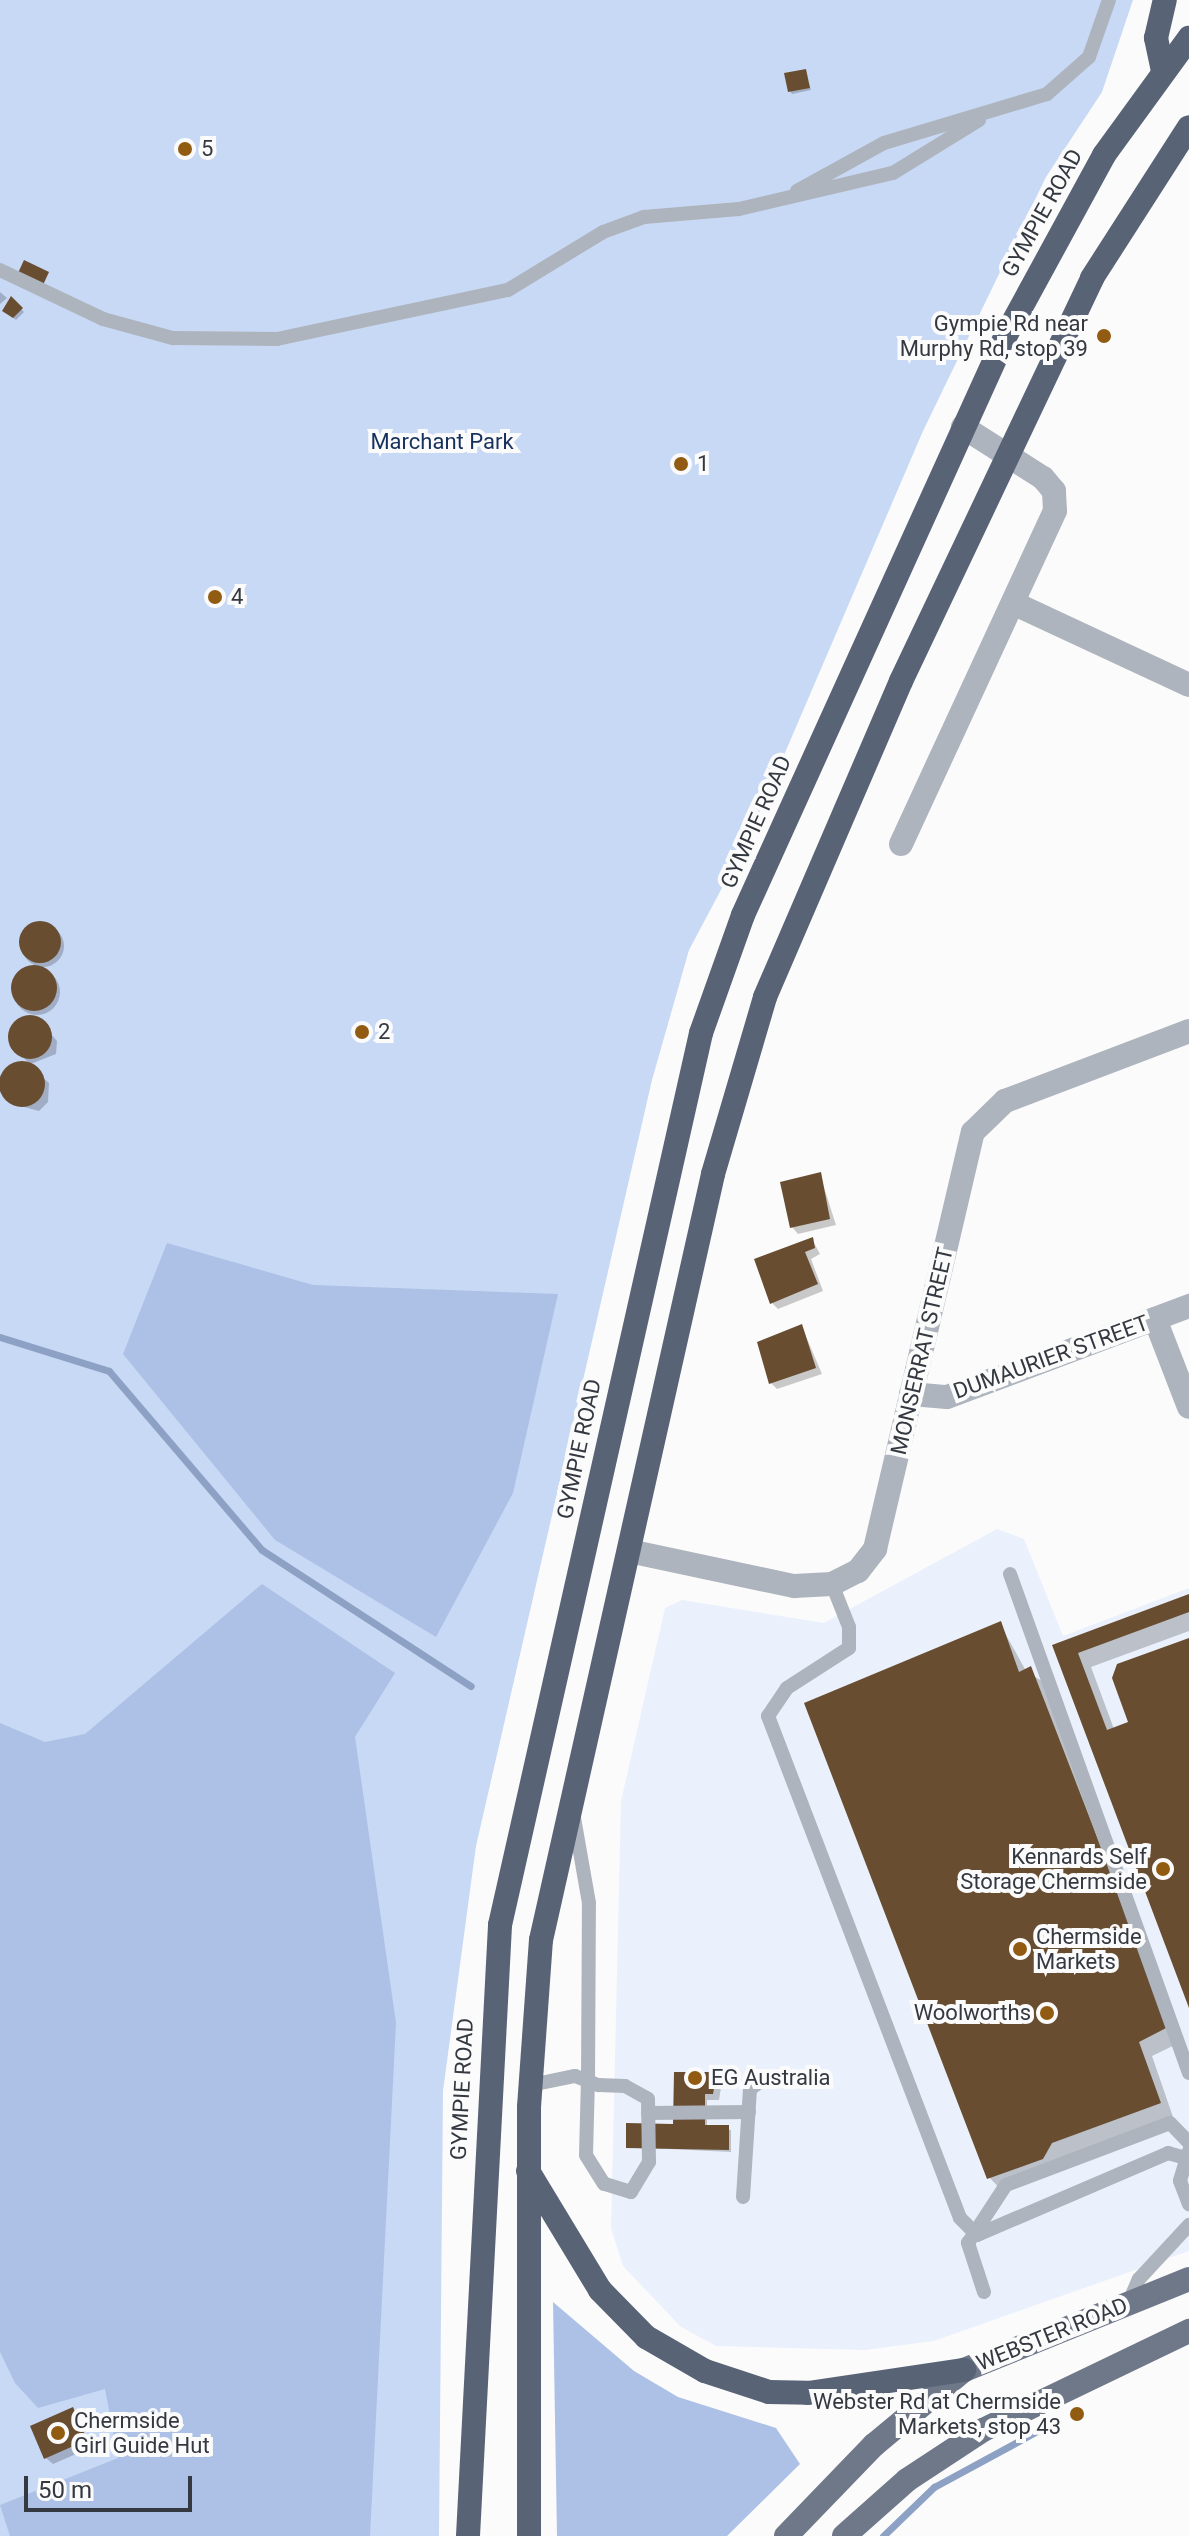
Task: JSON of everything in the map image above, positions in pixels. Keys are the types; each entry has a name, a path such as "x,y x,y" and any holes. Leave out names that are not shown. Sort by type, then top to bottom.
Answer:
{"highway":[{"path":"1163,71 1156,38 1165,0"},
{"name":"GYMPIE ROAD","path":"468,2536 500,1925 670,1156 724,962 963,427 1068,219 1163,71 1189,38"},
{"path":"529,2536 528,2171 541,1940 713,1174 765,997 1009,453 1098,267 1189,127"},
{"path":"528,2171 608,2298 646,2337 705,2371 769,2392 808,2393 964,2370"}],"main road":[{"name":"WEBSTER ROAD","path":"786,2536 874,2445 964,2370 1189,2279"},
{"path":"844,2536 907,2480 983,2430 1189,2331"}],"street":[{"path":"901,844 1013,603 1055,502 1047,482 1009,453 963,427"},
{"path":"1013,603 1189,685"},
{"name":"MONSERRAT STREET","path":"832,1584 858,1571 875,1549 973,1132 987,1111 1189,1031"},
{"name":"DUMAURIER STREET","path":"911,1394 947,1397 1189,1306"},
{"path":"1155,1319 1189,1407"},
{"path":"629,1551 794,1586 832,1584"}],"lane":[{"path":"0,270 103,319 173,338 277,339 508,290 603,232 644,217 739,209 893,173 979,120 1071,77 1089,57 1109,0"},
{"path":"791,195 884,143 979,120"},
{"path":"1010,1574 1189,2073"},
{"path":"832,1584 849,1627 849,1648 787,1688 768,1716 926,2139 960,2218 977,2235"},
{"path":"531,2085 575,2076 588,2081 625,2086 648,2099 649,2162 631,2192 604,2184 590,2166 588,2081 589,1903 571,1802"},
{"path":"743,2197 750,2089 764,2079"},
{"path":"648,2113 749,2112"},
{"path":"977,2235 1006,2185 1170,2123 1188,2152 1180,2181 1189,2204"},
{"path":"984,2292 968,2243 977,2235 1068,2190 1168,2153 1188,2152"},
{"path":"1129,2302 1139,2279 1189,2225"}],"shaded area":[{"path":"167,1243 313,1285 558,1294 513,1493 436,1637 275,1540 123,1354"},
{"name":"Chermside Markets","path":"997,1529 1024,1539 1063,1636 1189,1588 1189,2251 934,2341 865,2350 716,2346 681,2327 623,2266 611,2228 621,1801 665,1608 682,1600 824,1623"},
{"path":"262,1584 395,1673 355,1737 396,2023 370,2536 10,2536 0,2505 118,2458 105,2389 38,2408 15,2383 0,2352 0,1723 45,1742 85,1734"},
{"path":"553,2302 634,2371 678,2397 776,2428 800,2464 727,2536 557,2536"}],"green space":[{"name":"Marchant Park","path":"0,0 1133,0 1102,92 1046,177 923,431 748,839 689,950 652,1080 476,1846 443,2091 439,2536 0,2536"}],"building":[{"path":"806,69 810,88 788,92 784,73"},
{"path":"24,260 49,272 43,285 18,273"},
{"path":"11,296 23,308 13,318 2,311"},
{"path":"40,921 55,927 61,942 55,957 40,963 25,957 19,942 25,927"},
{"path":"34,965 50,972 57,988 50,1004 34,1011 18,1004 11,988 18,972"},
{"path":"30,1015 46,1021 52,1037 46,1053 30,1059 14,1053 8,1037 14,1021"},
{"path":"22,1061 38,1068 45,1084 38,1100 22,1107 6,1100 -1,1084 6,1068"},
{"path":"821,1172 830,1219 790,1228 780,1182"},
{"path":"813,1237 815,1248 805,1252 818,1284 770,1304 754,1259"},
{"path":"802,1324 816,1368 769,1384 757,1342"},
{"name":"Kennards Self Storage Chermside","path":"1189,1594 1189,1612 1078,1653 1107,1730 1128,1722 1112,1678 1117,1664 1189,1638 1189,2008 1052,1645"},
{"name":"Chermside Markets","path":"1001,1621 1019,1672 1031,1666 1170,2026 1139,2042 1161,2103 1052,2143 1043,2159 987,2179 804,1703"},
{"path":"674,2072 717,2072 713,2094 705,2094 705,2125 729,2125 729,2150 626,2148 626,2123 673,2124"},
{"name":"Chermside Girl Guide Hut","path":"73,2407 87,2440 44,2459 30,2426"}],"waterway":[{"path":"0,1337 109,1371 262,1550 471,1686"},
{"path":"883,2536 934,2487 1041,2429"}],"place":[{"name":"5","path":"185,149"},
{"name":"Gympie Rd near Murphy Rd, stop 39","path":"1104,336"},
{"name":"1","path":"681,464"},
{"name":"4","path":"215,597"},
{"name":"2","path":"362,1032"},
{"name":"Kennards Self Storage Chermside","path":"1163,1869"},
{"name":"Chermside Markets","path":"1020,1949"},
{"name":"Woolworths","path":"1047,2013"},
{"name":"EG Australia","path":"695,2078"},
{"name":"Webster Rd at Chermside Markets, stop 43","path":"1077,2414"},
{"name":"Chermside Girl Guide Hut","path":"58,2433"}]}
